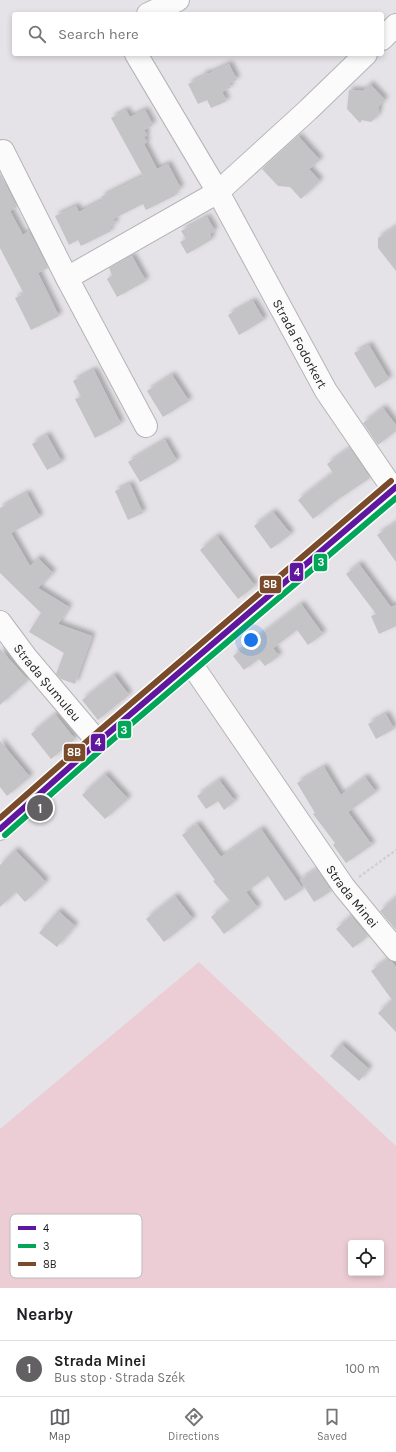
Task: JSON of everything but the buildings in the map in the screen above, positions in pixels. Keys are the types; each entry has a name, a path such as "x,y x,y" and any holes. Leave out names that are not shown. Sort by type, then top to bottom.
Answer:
{"street":[{"path":"152,12 178,0"},
{"path":"384,37 396,26"},
{"name":"Strada Fodorkert","path":"137,56 218,192 326,390 395,488"},
{"path":"68,278 218,192 308,110 364,56"},
{"path":"3,151 146,426"},
{"path":"0,829 190,662 395,488"},
{"name":"Strada Șumuleu","path":"0,622 26,657 98,742"},
{"name":"Strada Minei","path":"190,662 344,887 396,950"}],"path":[{"path":"344,887 396,850"}],"shaded area":[{"path":"199,962 396,1146 396,1288 0,1288 0,1129"}],"transit line":[{"name":"8B","path":"0,818 93,736 391,481"},
{"name":"4","path":"0,829 98,742 396,487"},
{"name":"3","path":"5,835 103,748 396,498"}],"place":[{"name":"Strada Minei","path":"40,808"}]}
